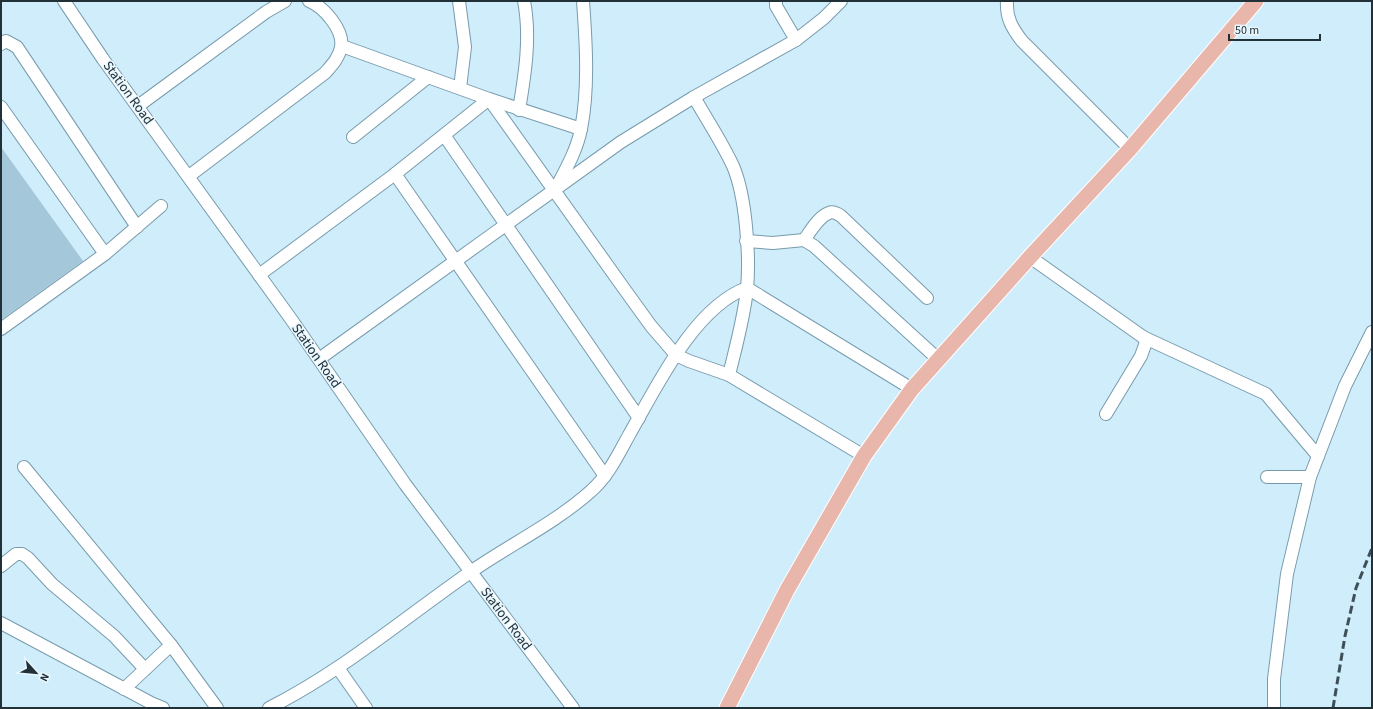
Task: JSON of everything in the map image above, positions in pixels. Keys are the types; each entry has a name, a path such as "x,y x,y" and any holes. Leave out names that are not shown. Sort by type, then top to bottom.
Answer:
{"main road":[{"path":"727,708 787,590 864,456 912,389 1030,257 1130,150 1256,1"}],"street":[{"name":"Station Road","path":"64,1 319,359 405,484 573,708"},
{"path":"138,106 266,12 285,1"},
{"path":"189,176 325,73 336,61 342,46 339,33 327,15 309,1"},
{"path":"459,1 465,47 460,88"},
{"path":"519,110 527,59 527,14 524,1"},
{"path":"555,191 572,156 581,129 585,84 586,36 583,1"},
{"path":"776,1 776,6 796,40"},
{"path":"319,359 505,224 555,191 621,142 694,97 796,40 824,18 841,1"},
{"path":"1007,1 1008,17 1012,28 1022,41 1130,150"},
{"path":"1,44 6,41 17,47 137,227"},
{"path":"342,46 519,110 581,129"},
{"path":"353,137 428,77"},
{"path":"694,97 719,139 733,167 743,200 747,288 742,319 729,375"},
{"path":"259,275 395,174 489,99"},
{"path":"489,99 638,308 664,342 676,354 689,361 729,375 864,456"},
{"path":"1,107 105,254"},
{"path":"444,135 639,418"},
{"path":"395,174 605,476"},
{"path":"1,329 105,254 161,206"},
{"path":"804,240 823,217 829,213 834,213 841,216 927,298"},
{"path":"746,241 773,243 804,240 814,246 939,360"},
{"path":"1030,257 1143,337 1266,394 1318,456"},
{"path":"269,708 296,694 338,668 470,572 562,515 591,491 605,476 676,354 717,305 733,293 747,288"},
{"path":"747,288 912,389"},
{"path":"1274,708 1274,679 1287,574 1310,477 1345,386 1372,332"},
{"path":"1106,414 1145,350 1146,342 1143,337"},
{"path":"24,467 171,645 217,708"},
{"path":"1267,477 1310,477"},
{"path":"1,566 16,554 22,554 28,558 52,584 114,636 145,669"},
{"path":"1,623 124,689 164,708"},
{"path":"124,689 171,645"},
{"path":"338,668 366,708"}],"building":[{"path":"1,147 83,261 1,320"}],"railway":[{"path":"1333,708 1345,636 1356,588 1372,548"}]}
